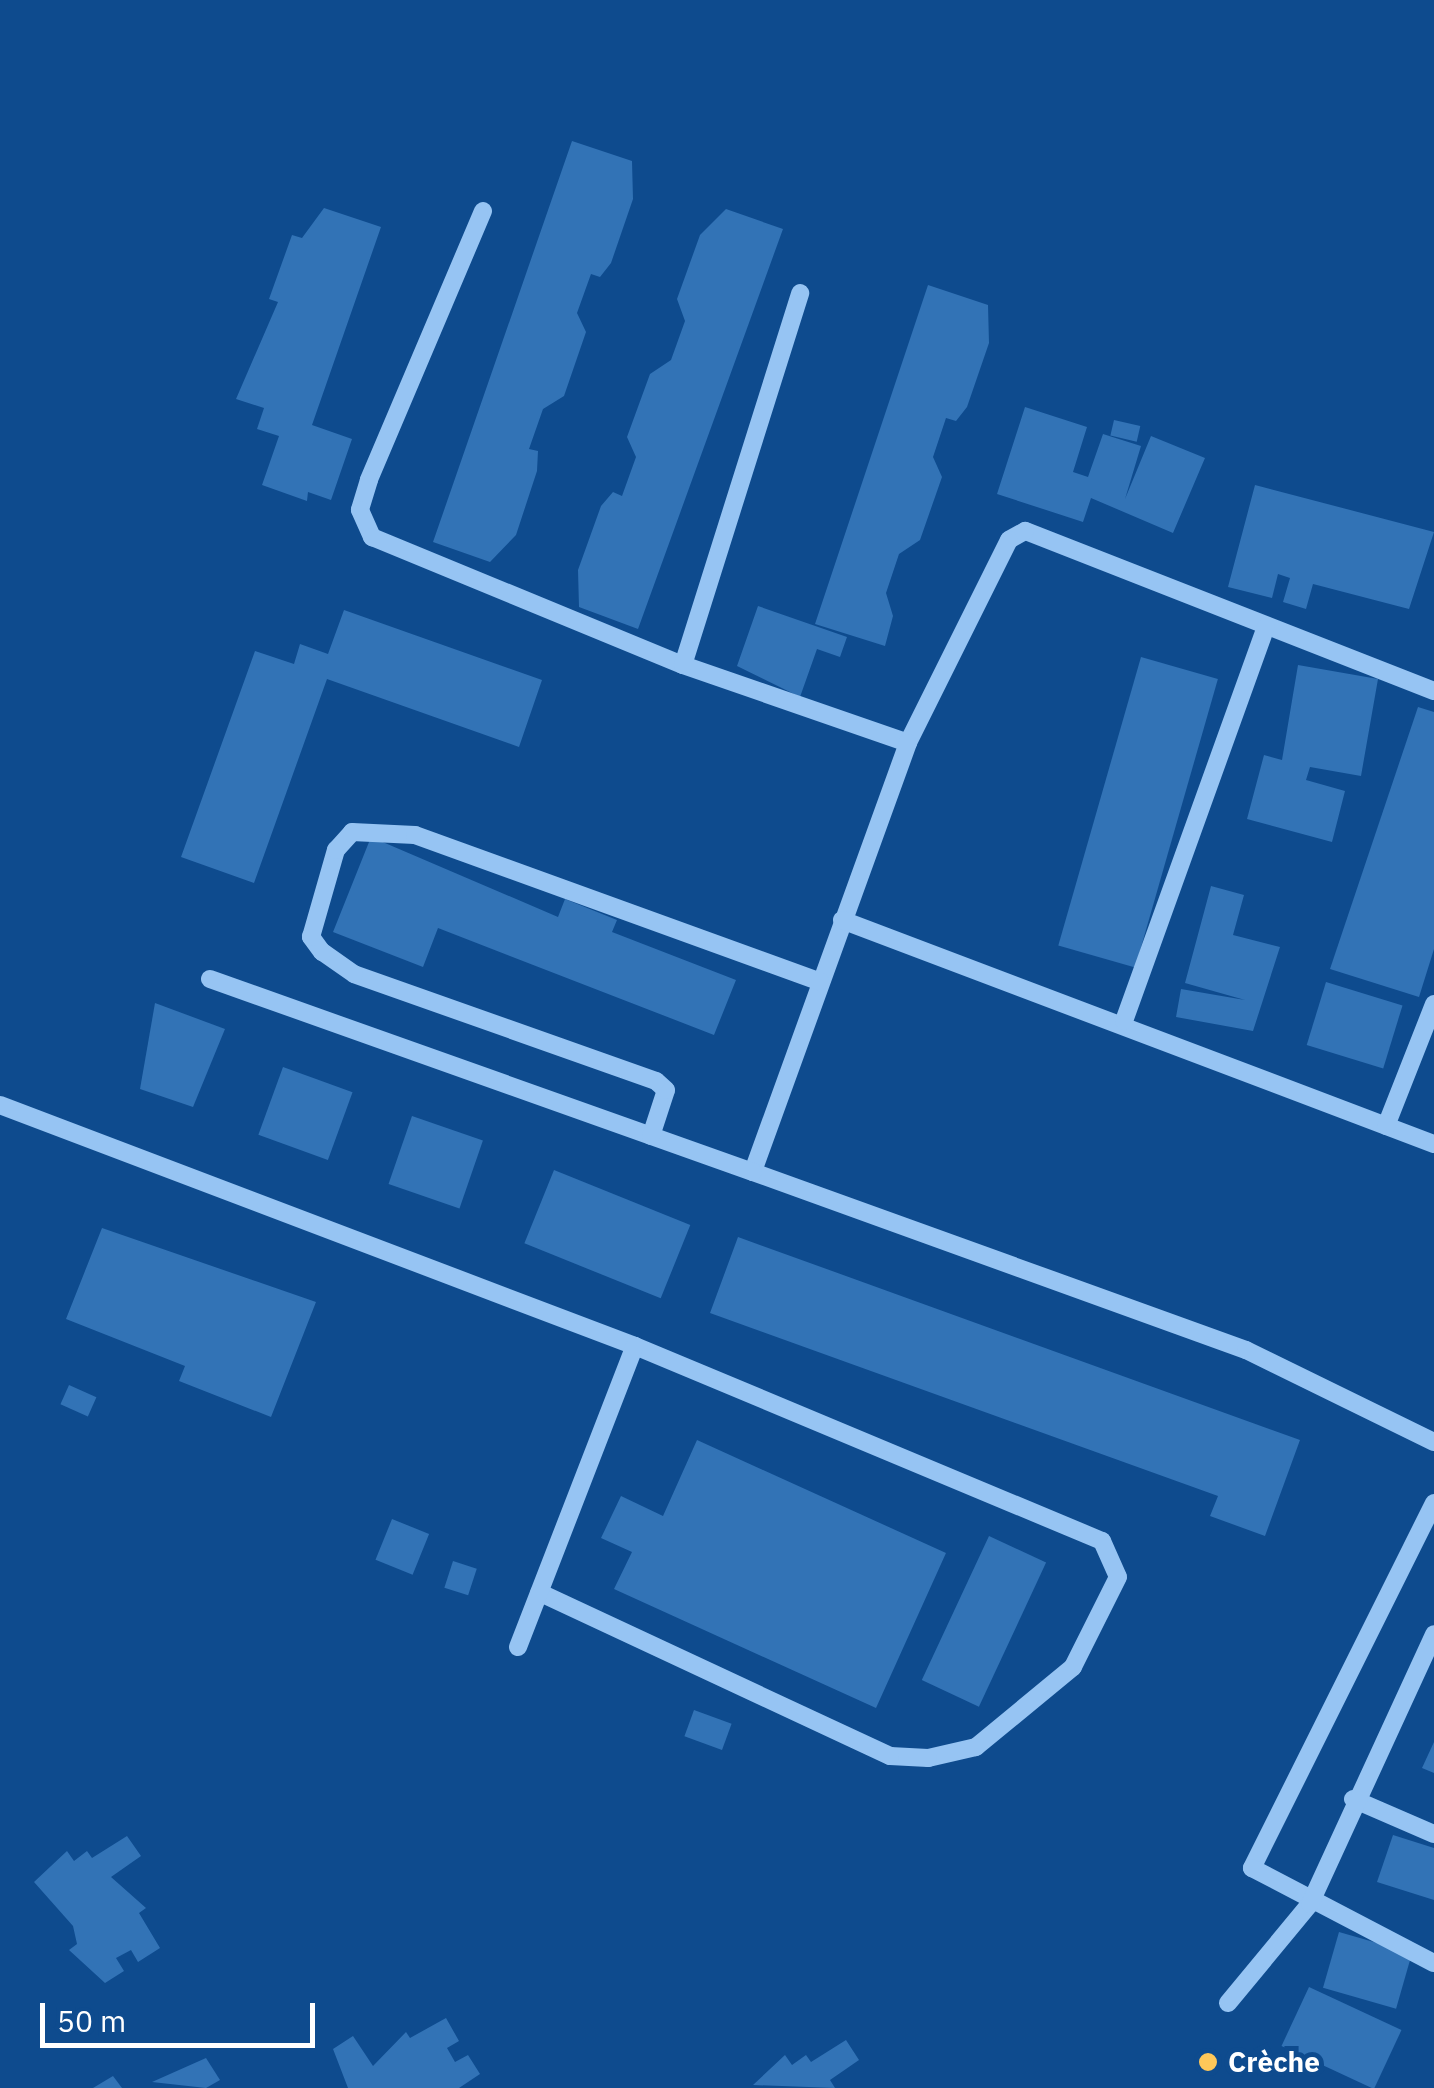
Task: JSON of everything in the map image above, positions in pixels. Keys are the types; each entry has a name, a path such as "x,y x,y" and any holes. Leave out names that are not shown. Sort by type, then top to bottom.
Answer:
{"street":[{"path":"484,212 368,480 360,510 372,537 683,665 908,743"},
{"path":"683,665 800,293"},
{"path":"753,1172 908,743 998,558 1025,531 1434,691"},
{"path":"1124,1021 1266,627"},
{"path":"651,1136 666,1090 656,1081 354,974 322,952 311,937 336,850 352,832 416,835 820,982"},
{"path":"842,920 1124,1021 1434,1144"},
{"path":"210,980 1246,1350 1434,1442"},
{"path":"1386,1126 1434,1004"},
{"path":"0,1105 635,1346 1102,1541 1118,1576 1073,1668 976,1748 928,1758 890,1756 539,1592"},
{"path":"518,1647 635,1346"},
{"path":"1434,1503 1255,1855 1252,1868 1310,1904 1434,1964"},
{"path":"1228,2003 1310,1904 1353,1799 1434,1634"},
{"path":"1353,1799 1434,1834"}],"building":[{"path":"572,141 632,161 633,199 611,263 600,277 591,274 577,313 586,332 564,396 543,409 529,449 538,451 537,471 516,535 490,562 433,542"},
{"path":"324,208 381,227 312,425 352,439 331,500 308,492 307,501 262,485 279,436 257,429 264,408 236,399 278,302 269,299 292,235 302,238"},
{"path":"726,209 783,229 638,629 579,607 578,570 601,506 613,492 622,496 636,457 627,437 650,374 671,360 685,321 677,299 700,235"},
{"path":"928,285 988,305 989,343 967,407 956,421 946,418 933,457 942,477 920,540 899,554 886,593 893,616 885,646 815,624"},
{"path":"1025,407 1087,427 1073,472 1088,477 1103,434 1141,446 1125,499 1151,436 1205,458 1173,533 1091,498 1083,522 997,494"},
{"path":"1114,420 1140,426 1137,442 1110,436"},
{"path":"1255,485 1434,532 1409,609 1313,584 1306,609 1283,602 1290,578 1278,574 1272,598 1228,587"},
{"path":"758,606 847,637 840,657 817,649 800,697 737,666"},
{"path":"344,610 542,680 519,747 327,679 254,883 181,857 255,651 294,664 300,644 328,654"},
{"path":"1141,657 1218,679 1135,967 1058,945"},
{"path":"1298,665 1378,679 1361,776 1310,767 1306,780 1345,791 1332,842 1247,819 1264,755 1282,760"},
{"path":"1418,707 1434,712 1434,949 1419,997 1330,969"},
{"path":"371,837 558,917 565,899 617,920 612,932 736,980 714,1035 438,928 423,967 333,932"},
{"path":"1211,886 1244,895 1233,935 1280,947 1253,1031 1176,1017 1181,989 1245,1000 1185,983"},
{"path":"1326,982 1403,1005 1383,1069 1307,1045"},
{"path":"155,1003 225,1029 193,1107 140,1089"},
{"path":"283,1067 353,1092 328,1160 258,1135"},
{"path":"412,1116 483,1140 459,1208 389,1184"},
{"path":"554,1170 690,1225 661,1298 524,1243"},
{"path":"102,1228 316,1302 271,1417 179,1381 185,1366 66,1319"},
{"path":"738,1237 1300,1440 1265,1536 1210,1516 1218,1496 710,1313"},
{"path":"69,1385 96,1397 88,1416 60,1404"},
{"path":"697,1440 946,1553 876,1708 614,1589 632,1552 601,1538 621,1496 663,1516"},
{"path":"392,1519 429,1534 413,1575 376,1560"},
{"path":"989,1536 1046,1563 979,1707 922,1680"},
{"path":"453,1561 477,1569 468,1595 444,1588"},
{"path":"694,1710 732,1724 722,1750 684,1736"},
{"path":"1434,1742 1434,1773 1422,1768"},
{"path":"1393,1835 1434,1848 1434,1900 1377,1882"},
{"path":"127,1836 141,1856 111,1877 146,1908 139,1913 160,1948 138,1962 131,1950 116,1958 124,1971 105,1983 69,1950 77,1944 73,1926 34,1882 67,1851 74,1861 87,1851 92,1858"},
{"path":"1339,1932 1412,1953 1396,2009 1323,1988"},
{"path":"1309,1987 1401,2030 1374,2088 1282,2046"},
{"path":"446,2018 459,2041 447,2048 455,2062 468,2055 480,2074 459,2088 348,2088 333,2049 353,2036 373,2066 406,2032 410,2038"},
{"path":"846,2040 859,2060 830,2080 835,2088 753,2085 785,2055 792,2065 806,2055 811,2062"},
{"path":"206,2058 220,2080 206,2088 152,2082"},
{"path":"113,2076 122,2088 93,2088"}],"place":[{"name":"Crèche","path":"1208,2062"}]}
